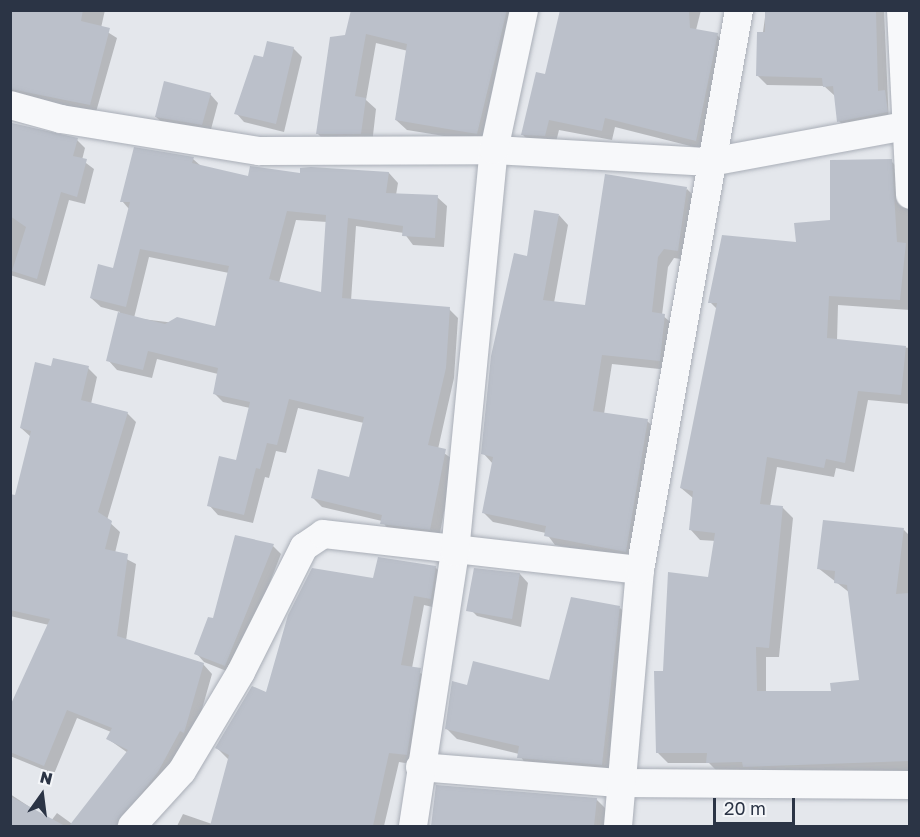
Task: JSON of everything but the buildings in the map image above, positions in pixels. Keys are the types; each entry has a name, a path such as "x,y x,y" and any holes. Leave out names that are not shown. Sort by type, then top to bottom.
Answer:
{"street":[{"path":"413,826 420,767 455,552 494,150 524,10"},
{"path":"618,826 640,570 739,10"},
{"path":"901,10 909,195"},
{"path":"10,105 62,119 259,151 494,150 711,162 906,125"},
{"path":"132,826 182,771 241,672 304,547 323,534 455,552 640,570"},
{"path":"420,767 621,783 909,785"}]}
